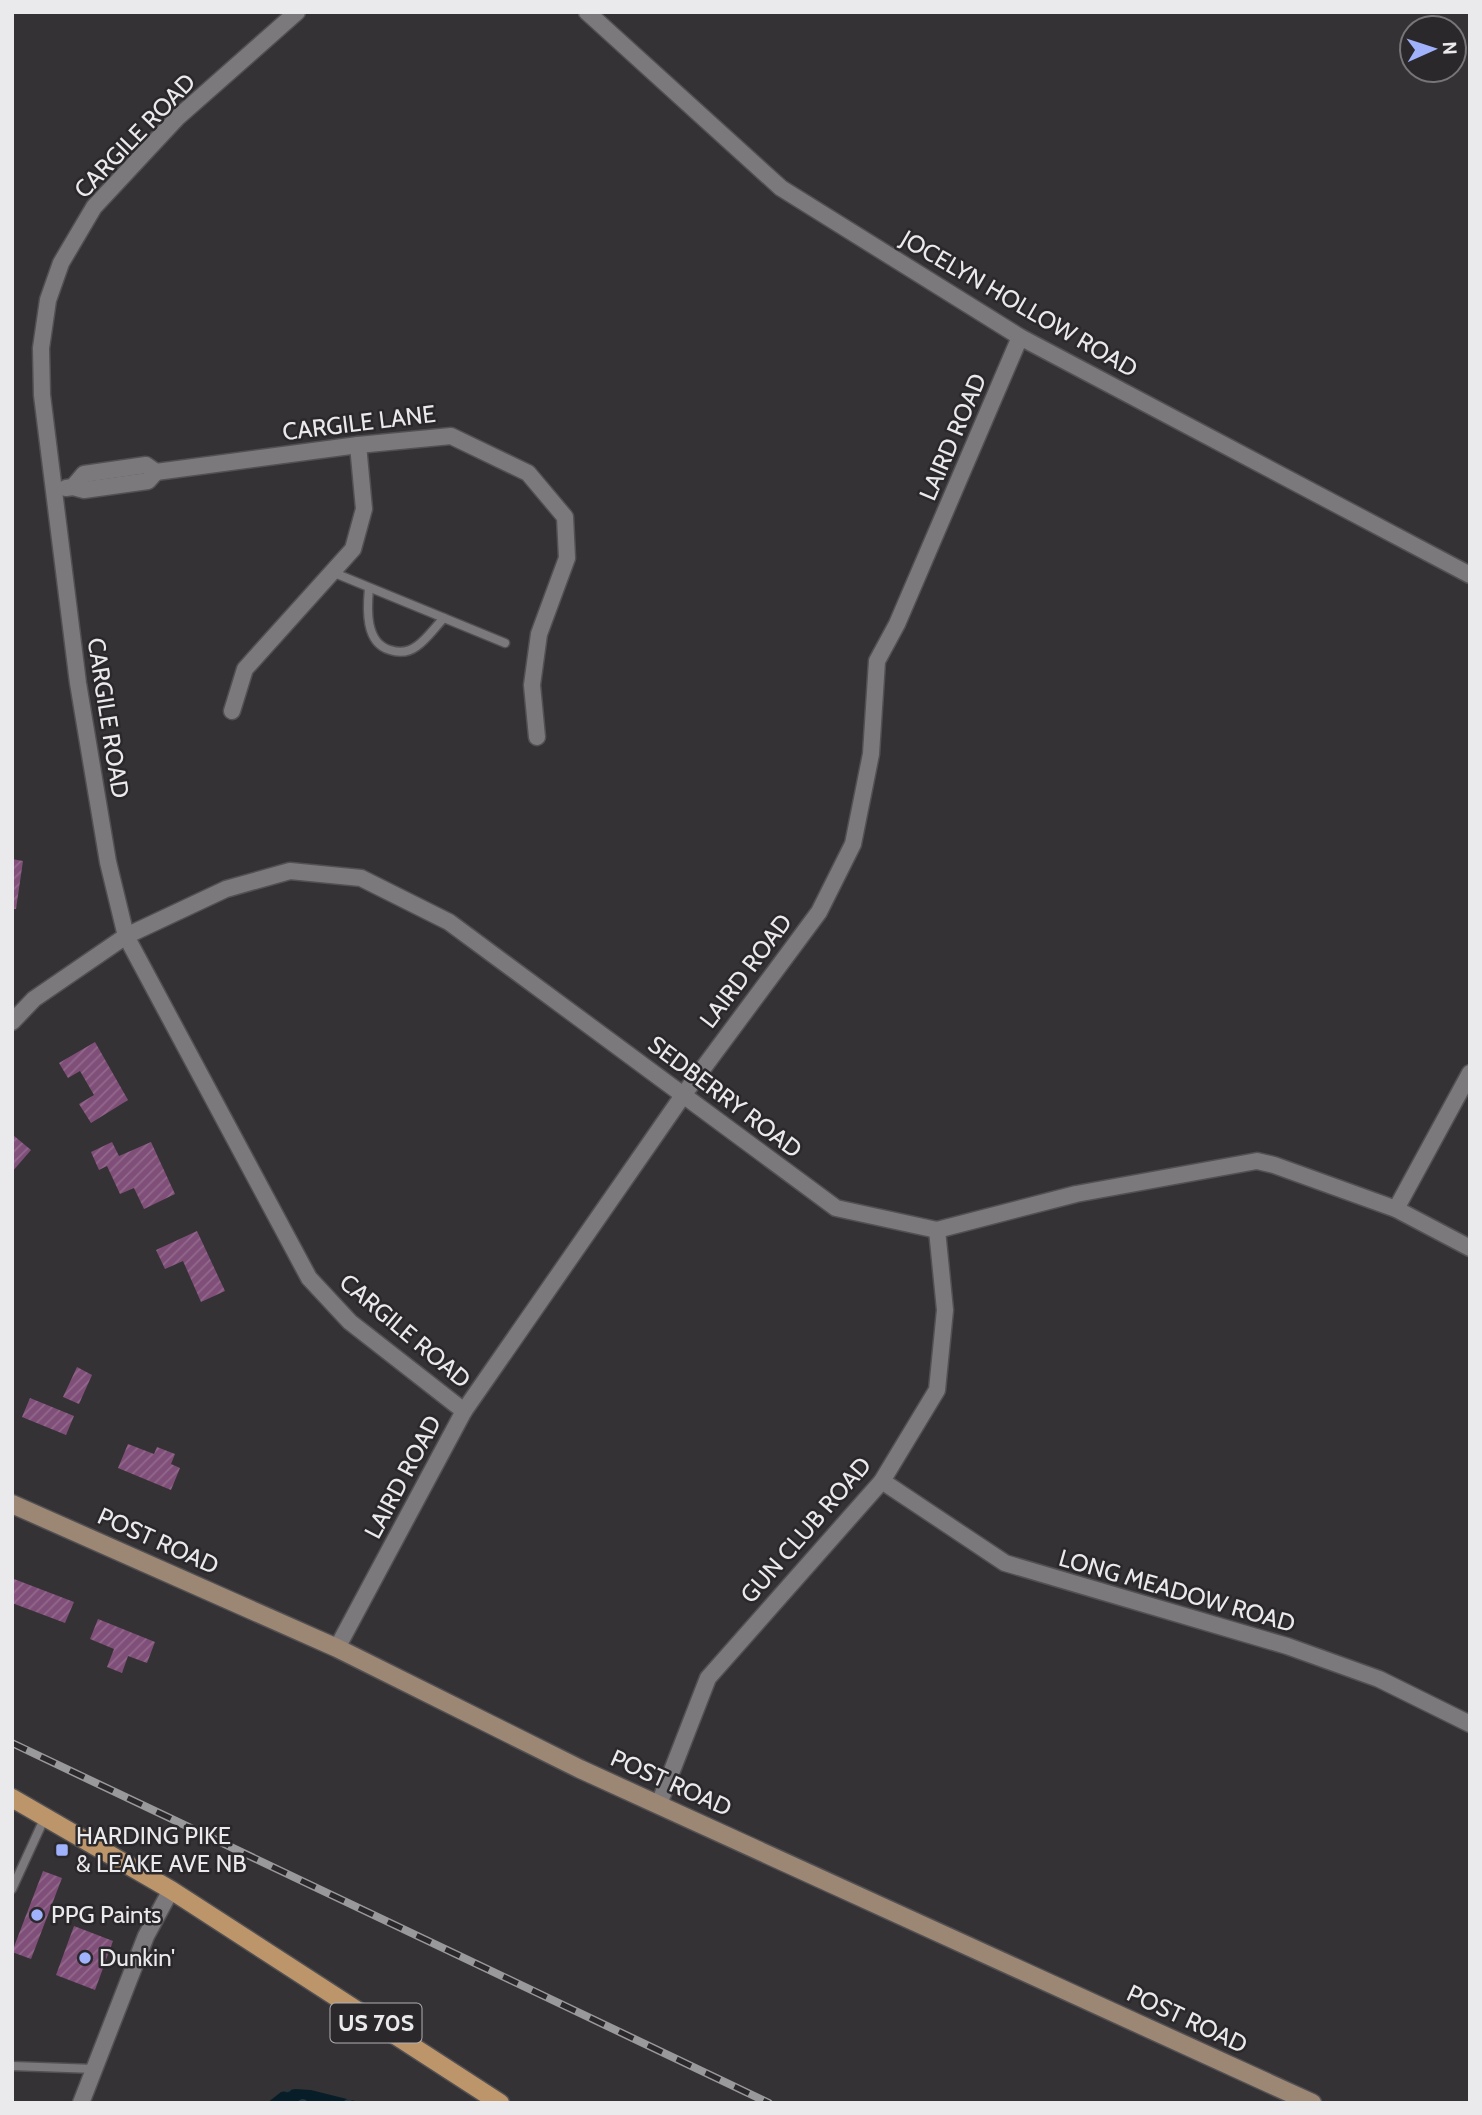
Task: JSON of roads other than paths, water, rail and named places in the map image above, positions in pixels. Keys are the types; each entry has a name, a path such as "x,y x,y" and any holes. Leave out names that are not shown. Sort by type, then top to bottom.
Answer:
{"main road":[{"name":"US 70S","path":"12,1798 171,1890 500,2103"}],"street":[{"name":"CARGILE ROAD","path":"297,12 177,118 146,149 94,207 61,263 48,300 41,348 42,395 52,489 82,704 108,862 126,936 309,1278 350,1322 464,1411"},
{"name":"JOCELYN HOLLOW ROAD","path":"587,12 781,188 1020,337 1470,575"},
{"name":"LAIRD ROAD","path":"337,1648 464,1411 684,1094 819,912 853,844 871,754 877,661 897,624 1020,337"},
{"name":"CARGILE LANE","path":"52,489 74,487 84,490 148,481 156,472 358,445 451,436 528,473 565,517 567,558 539,634 531,685 537,737"},
{"path":"233,711 245,669 353,550 364,509 358,445"},
{"name":"SEDBERRY ROAD","path":"12,1022 34,999 126,936 226,889 290,871 361,878 449,922 836,1208 937,1230 1076,1194 1257,1161 1396,1209 1470,1248"},
{"path":"1396,1209 1470,1073"},
{"name":"GUN CLUB ROAD","path":"659,1804 708,1678 883,1481 937,1390 945,1310 937,1230"},
{"name":"LONG MEADOW ROAD","path":"883,1481 1005,1563 1287,1646 1380,1679 1470,1724"},
{"name":"POST ROAD","path":"12,1504 337,1648 580,1769 1312,2103"},
{"path":"81,2103 146,1937 171,1890"}],"lane":[{"path":"332,572 505,643"},
{"path":"369,588 370,631 376,642 384,648 404,652 417,646 444,618"},
{"path":"12,1889 45,1817"},
{"path":"12,2066 94,2069"}],"water":[{"path":"311,2090 363,2103 267,2103 281,2092"}],"railway":[{"path":"12,1743 769,2103"}],"place":[{"name":"HARDING PIKE & LEAKE AVE NB","path":"62,1850"},
{"name":"PPG Paints","path":"37,1915"},
{"name":"Dunkin'","path":"85,1958"}]}
